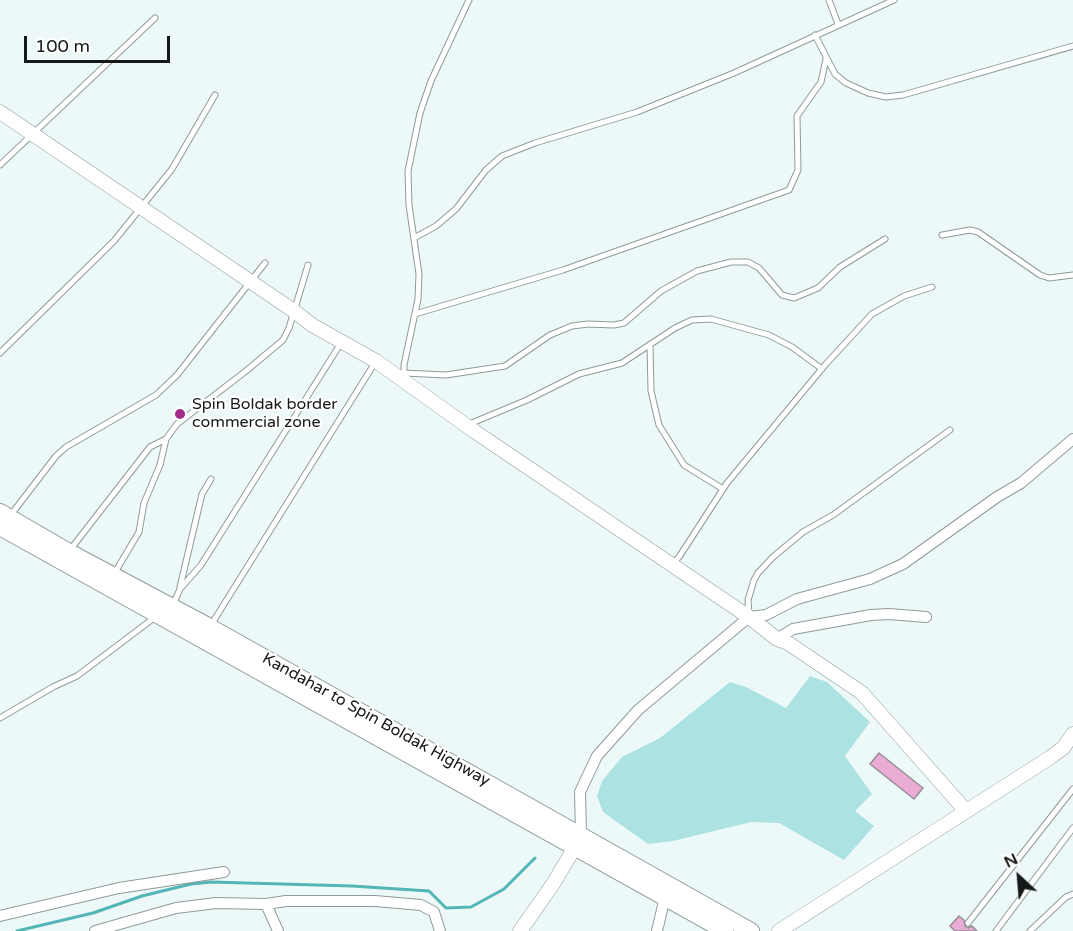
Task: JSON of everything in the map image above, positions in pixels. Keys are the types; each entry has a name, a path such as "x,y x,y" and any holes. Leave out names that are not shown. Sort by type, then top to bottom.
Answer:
{"highway":[{"name":"Kandahar to Spin Boldak Highway","path":"3,519 113,575 166,609 210,627 578,841 665,897 725,931"},
{"name":"Kandahar to Spin Boldak Highway","path":"3,519 578,841 751,931"}],"street":[{"path":"0,112 312,325 403,376 465,425 749,617 777,639 788,643 862,693 966,811"},
{"path":"520,931 553,884 578,841 580,792 597,756 638,710 749,617 766,615 797,599 870,579 903,564 997,497 1021,483 1073,439"},
{"path":"777,639 793,629 871,615 926,617"},
{"path":"779,931 1051,757 1073,734"},
{"path":"0,916 119,888 224,872"},
{"path":"657,931 665,897"},
{"path":"95,931 186,907 216,903 266,904 286,901 375,901 421,905 434,912 440,931"},
{"path":"266,904 278,931"}],"lane":[{"path":"469,0 431,81 420,113 408,171 409,205 419,274 418,299 403,376 446,375 505,366 550,335 572,326 588,324 614,326 624,323 661,291 697,271 731,261 748,262 759,268 782,295 794,298 818,288 840,267 885,239"},
{"path":"829,0 838,24"},
{"path":"414,238 436,226 456,210 486,170 502,156 525,146 637,111 734,73 894,0"},
{"path":"0,165 155,18"},
{"path":"815,35 835,74 846,83 868,93 886,97 1073,46"},
{"path":"415,314 563,270 789,190 798,170 797,116 821,82 826,59"},
{"path":"0,353 114,241 172,169 215,95"},
{"path":"942,235 970,230 978,232 1040,275 1049,278 1073,275"},
{"path":"3,519 66,447 156,396 177,375 265,263"},
{"path":"113,575 139,532 144,503 160,465 166,439 177,424 246,371 283,339 289,328 308,265"},
{"path":"671,566 723,489 822,369 872,314 904,296 932,287"},
{"path":"465,425 527,400 579,374 622,363 675,328 692,320 711,319 769,335 792,347 822,369"},
{"path":"0,718 53,687 77,676 166,609 201,565 342,342"},
{"path":"650,345 651,391 659,425 684,465 723,489"},
{"path":"210,627 376,361"},
{"path":"749,617 748,600 754,580 773,557 804,532 833,515 950,430"},
{"path":"69,552 150,447 166,439"},
{"path":"180,589 202,494 212,479"},
{"path":"968,923 1073,789"},
{"path":"996,931 1072,832"},
{"path":"1030,931 1066,897 1073,894"}],"shaded area":[{"path":"810,676 827,682 870,722 845,756 872,794 855,811 874,826 844,860 779,823 751,822 673,841 648,844 603,812 597,796 602,781 622,757 660,738 730,682 746,687 786,708"}],"building":[{"path":"879,753 923,788 914,799 870,764"},
{"path":"959,916 964,920 965,926 968,928 972,926 977,931 955,931 950,926"}],"waterway":[{"path":"17,931 93,913 142,896 191,884 211,882 352,886 429,891 446,908 471,907 504,889 535,858"}],"place":[{"name":"Spin Boldak border commercial zone","path":"180,414"}]}
